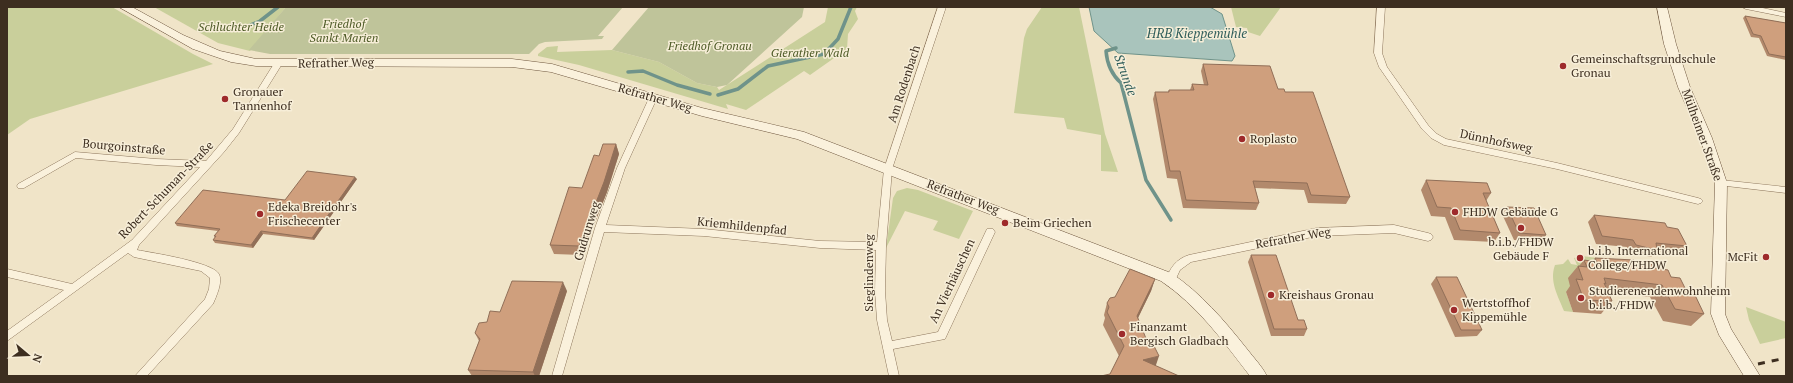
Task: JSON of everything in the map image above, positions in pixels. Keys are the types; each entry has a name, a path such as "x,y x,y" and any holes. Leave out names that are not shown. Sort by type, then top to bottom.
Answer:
{"main road":[{"name":"Refrather Weg","path":"124,7 215,54 252,63 521,63 552,68 653,98 800,135 1149,270 1171,280 1189,294 1209,316 1258,376"},
{"name":"Mülheimer Straße","path":"1662,7 1670,44 1684,87 1708,144 1721,183 1718,314 1720,324 1733,349 1752,376"}],"street":[{"name":"Am Rodenbach","path":"888,169 942,7"},
{"name":"Dünnhofsweg","path":"1381,7 1378,53 1383,67 1425,127 1434,136 1444,142 1565,168 1698,201"},
{"path":"1746,7 1786,16"},
{"name":"Robert-Schuman-Straße","path":"7,337 135,243 210,164 236,131 278,64"},
{"name":"Gudrunweg","path":"557,376 600,228 621,168 653,98"},
{"name":"Bourgoinstraße","path":"21,186 75,155 156,162 210,164"},
{"name":"Sieglindenweg","path":"888,169 881,246 880,290 887,346 894,376"},
{"path":"1721,183 1786,190"},
{"name":"Kriemhildenpfad","path":"600,228 718,234 787,243 881,246"},
{"name":"Refrather Weg","path":"1171,280 1174,270 1181,263 1189,259 1303,234 1330,231 1394,229 1428,237"},
{"name":"An Vierhäuschen","path":"887,346 941,336 990,232"},
{"path":"135,243 132,251 134,253 204,268 214,276 215,282 214,289 204,308 140,376"},
{"path":"7,273 73,288"}],"green space":[{"path":"7,7 112,7 213,64 30,119 7,135"},
{"name":"Schluchter Heide","path":"154,7 286,7 250,51 218,43"},
{"name":"Friedhof Sankt Marien","path":"286,7 623,7 598,36 604,36 602,39 545,42 539,44 529,54 270,54 249,50"},
{"name":"Friedhof Gronau","path":"649,7 804,7 802,17 727,85 717,87 697,83 659,62 612,50"},
{"name":"Gierather Wald","path":"828,7 857,7 855,11 858,19 848,34 847,49 810,75 804,71 746,110 726,104 728,109 579,65 538,56 538,54 547,47 558,46 557,52 612,50 659,62 697,83 717,87 719,90 825,22"},
{"path":"1042,7 1079,7 1105,134 1118,172 1101,171 1101,135 1067,129 1064,118 1014,113 1024,38 1027,29"},
{"path":"1231,7 1281,7 1260,36 1248,32 1247,28 1236,27"},
{"path":"907,188 918,190 973,211 959,239 933,230 938,221 905,211 886,248 893,198 897,191"},
{"path":"1582,256 1605,259 1573,292 1566,292 1573,312 1564,311 1557,294 1553,271 1555,265 1563,264 1568,259 1571,264 1577,265 1574,258"},
{"path":"1746,307 1786,322 1786,338 1760,344 1749,320"}],"water":[{"name":"HRB Kieppemühle","path":"1089,7 1210,7 1222,14 1235,56 1232,61 1118,53 1094,31"}],"building":[{"path":"1745,16 1786,23 1786,57 1769,54 1761,36 1753,34"},
{"name":"Roplasto","path":"1203,64 1270,66 1278,89 1284,89 1285,92 1313,92 1350,197 1311,195 1307,183 1253,181 1259,203 1186,200 1180,171 1170,171 1155,92 1169,92 1169,90 1194,90 1192,84 1208,85"},
{"path":"603,144 616,144 604,182 579,246 550,245 569,187 582,188 594,155 599,156"},
{"name":"Edeka Breidohr's Frischecenter","path":"307,171 355,177 312,238 261,231 251,245 213,240 216,236 214,236 220,229 175,223 203,190 285,200"},
{"name":"FHDW Gebäude G","path":"1426,180 1487,183 1491,193 1483,193 1500,233 1460,230 1451,208 1437,207"},
{"path":"1507,207 1534,208 1546,235 1519,233"},
{"path":"1594,215 1665,223 1667,227 1678,229 1687,246 1656,243 1657,250 1636,245 1633,240 1602,236"},
{"name":"Kreishaus Gronau","path":"1251,255 1276,255 1298,320 1304,320 1307,329 1274,329"},
{"path":"1595,258 1634,260 1634,262 1654,265 1655,268 1668,270 1671,277 1680,278 1687,292 1694,293 1704,314 1675,309 1662,285 1604,278 1606,284 1604,283 1612,301 1584,300 1576,279 1583,280 1578,266 1587,267 1584,260 1597,262"},
{"name":"Finanzamt Bergisch Gladbach","path":"1130,269 1155,279 1137,316 1147,341 1151,340 1159,356 1143,360 1179,376 1101,376 1110,374 1124,346 1107,312 1109,307 1107,303 1110,298 1115,297"},
{"path":"1436,277 1457,277 1482,330 1461,330"},
{"path":"512,281 563,282 533,372 468,370 480,339 475,333 479,323 487,322 490,311 500,312"}],"waterway":[{"path":"241,29 260,21 278,7"},
{"path":"718,95 738,89 768,66 824,54 838,39 851,7"},
{"name":"Strunde","path":"1116,48 1106,51 1107,60 1112,72 1121,83 1146,180 1171,220"},
{"path":"628,72 643,71 677,85 710,94"}],"railway":[{"path":"1758,364 1786,358"}],"place":[{"name":"Gemeinschaftsgrundschule Gronau","path":"1563,66"},
{"name":"Gronauer Tannenhof","path":"225,99"},
{"name":"Roplasto","path":"1242,139"},
{"name":"FHDW Gebäude G","path":"1455,212"},
{"name":"Edeka Breidohr's Frischecenter","path":"260,214"},
{"name":"Beim Griechen","path":"1005,223"},
{"name":"b.i.b./FHDW Gebäude F","path":"1521,228"},
{"name":"McFit","path":"1766,257"},
{"name":"b.i.b. International College/FHDW","path":"1580,258"},
{"name":"Kreishaus Gronau","path":"1271,295"},
{"name":"Studierenendenwohnheim b.i.b./FHDW","path":"1581,298"},
{"name":"Wertstoffhof Kippemühle","path":"1454,310"},
{"name":"Finanzamt Bergisch Gladbach","path":"1122,334"}]}
